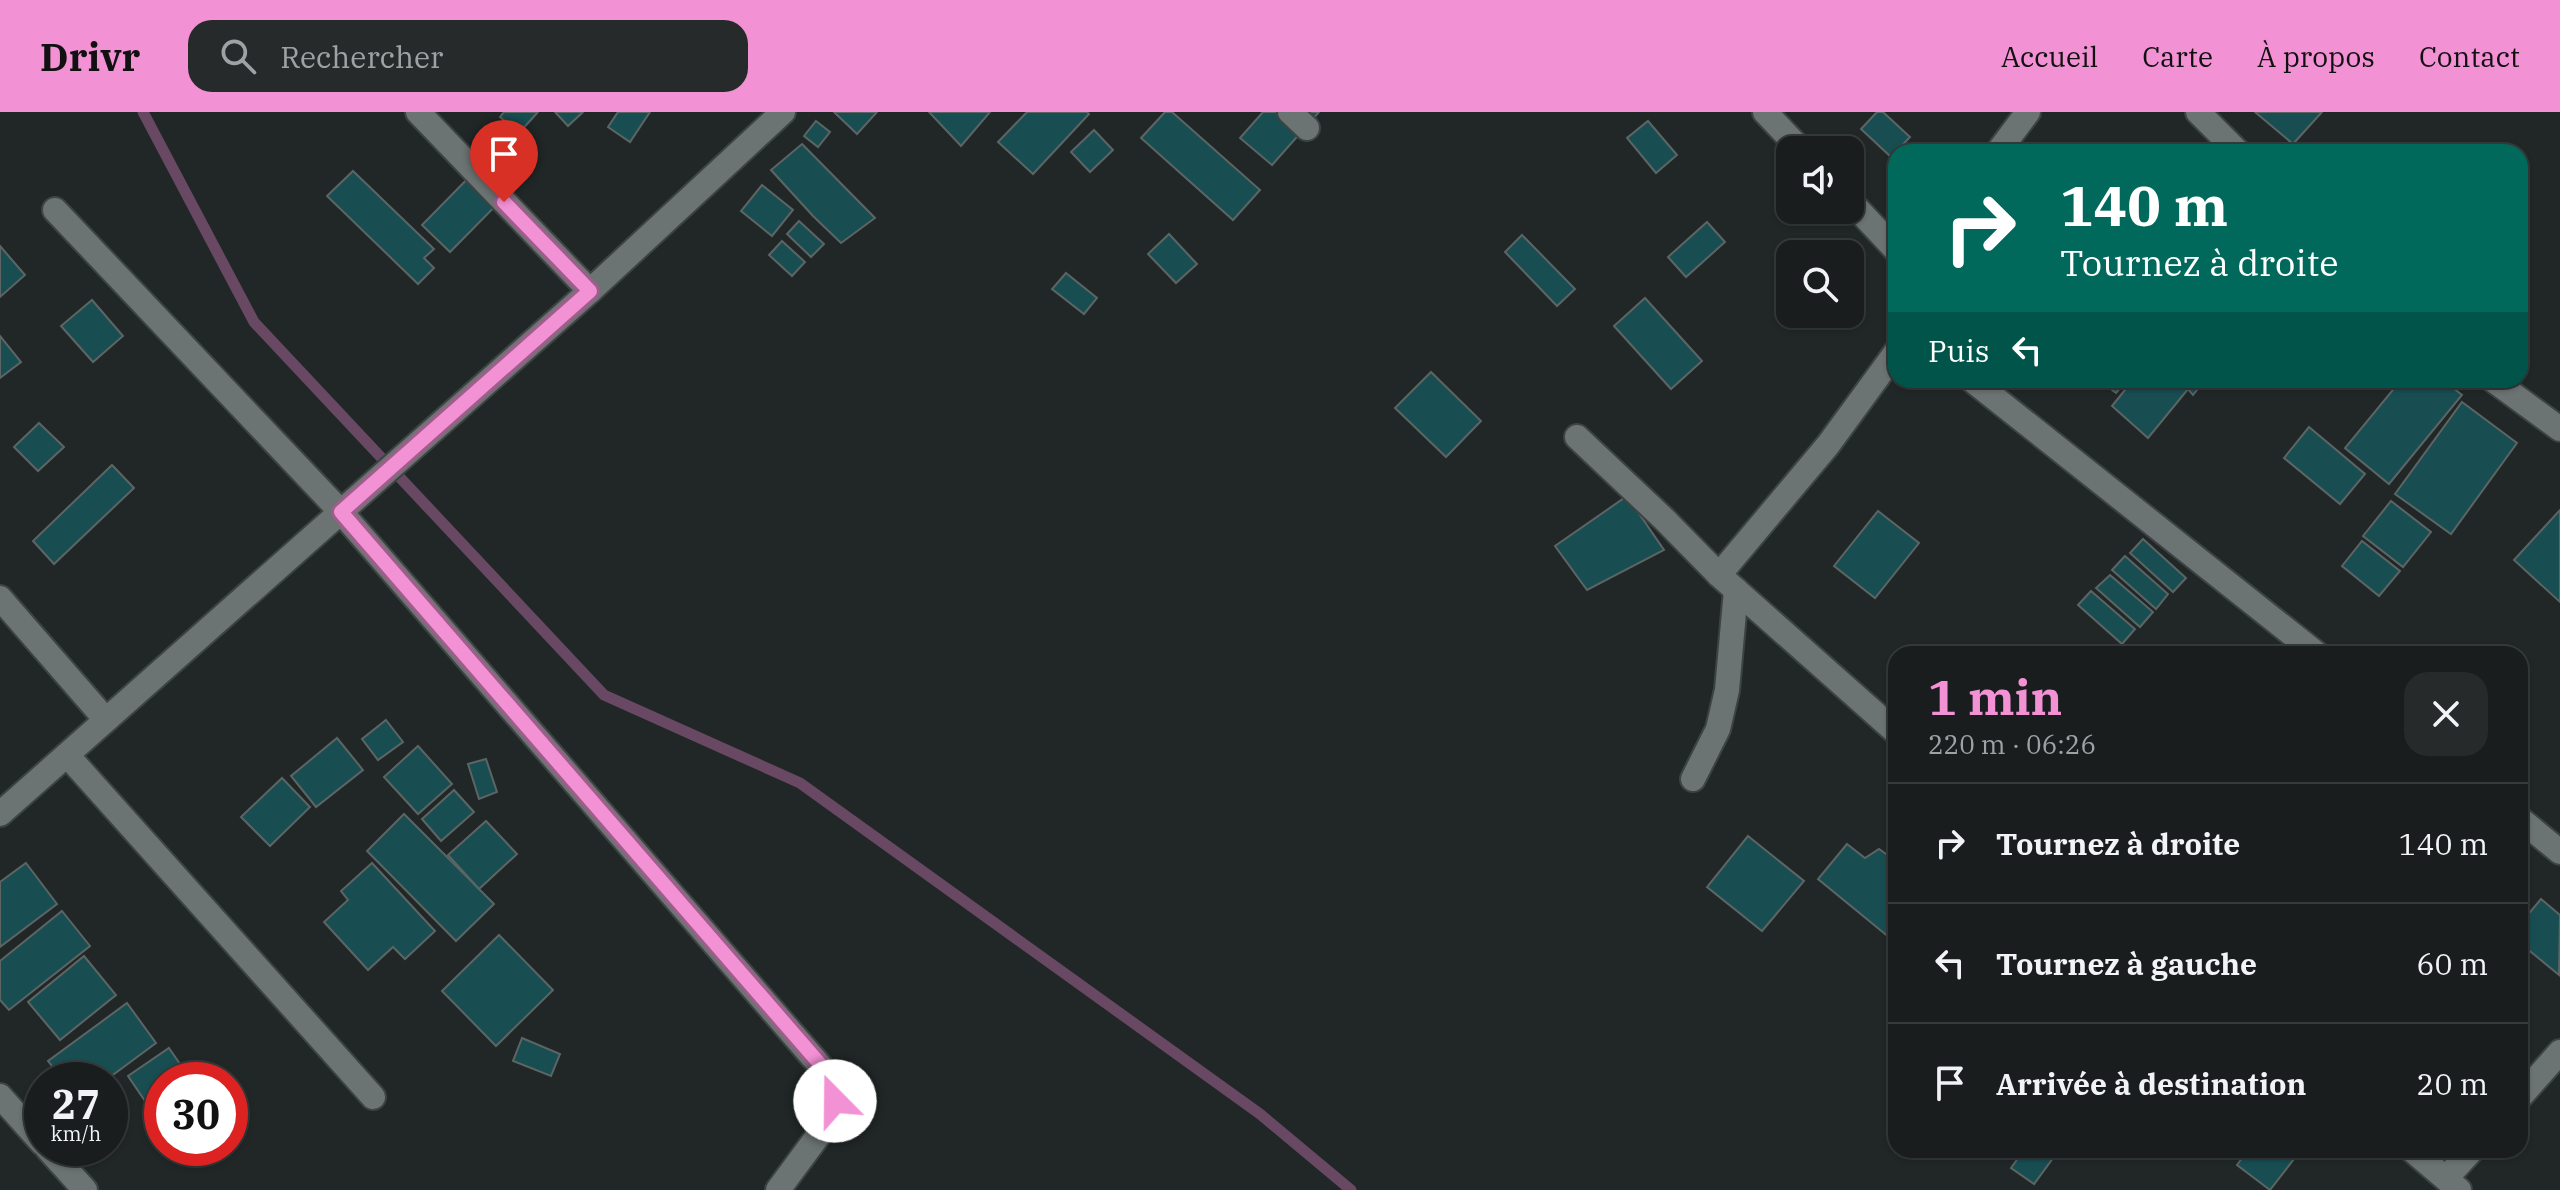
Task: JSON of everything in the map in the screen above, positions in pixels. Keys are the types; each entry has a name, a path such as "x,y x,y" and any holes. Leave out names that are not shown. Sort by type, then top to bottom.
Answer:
{"street":[{"path":"418,112 590,291"},
{"path":"0,814 590,291 783,112"},
{"path":"1765,112 1788,136"},
{"path":"2004,144 2028,112"},
{"path":"2198,112 2230,144"},
{"path":"55,210 341,512 829,1076 835,1101 832,1117 778,1190"},
{"path":"1864,216 1888,241"},
{"path":"1693,779 1718,729 1727,690 1727,582 1888,363"},
{"path":"1982,388 2307,646"},
{"path":"2504,388 2560,429"},
{"path":"1577,437 1727,582 1888,725"},
{"path":"0,598 106,720"},
{"path":"67,755 373,1097"},
{"path":"2528,826 2560,852"},
{"path":"2528,1088 2560,1052"},
{"path":"0,1096 24,1123"},
{"path":"2422,1158 2453,1184 2468,1158"},
{"path":"63,1166 85,1190"}],"building":[{"path":"504,112 538,112 519,133 500,117"},
{"path":"555,112 583,112 568,126"},
{"path":"618,112 650,112 630,142 608,127"},
{"path":"834,112 877,112 857,134"},
{"path":"929,112 990,112 961,146"},
{"path":"1027,112 1089,114 1033,174 998,142"},
{"path":"1165,112 1172,112 1260,190 1233,220 1141,138"},
{"path":"1263,112 1319,112 1272,165 1240,138"},
{"path":"1877,112 1883,112 1910,137 1903,144 1888,144 1888,154 1861,129"},
{"path":"2255,112 2322,112 2293,144"},
{"path":"816,121 830,132 818,147 804,136"},
{"path":"1648,121 1677,155 1656,173 1627,138"},
{"path":"1094,130 1113,150 1090,172 1071,152"},
{"path":"802,144 875,218 841,243 771,170"},
{"path":"488,158 516,185 450,252 422,225"},
{"path":"353,171 434,249 424,258 434,268 418,284 327,196"},
{"path":"762,185 793,210 772,236 741,211"},
{"path":"799,221 824,244 811,257 787,234"},
{"path":"1707,222 1725,242 1686,277 1668,257"},
{"path":"1169,234 1197,264 1176,283 1148,254"},
{"path":"1522,235 1575,289 1557,306 1505,252"},
{"path":"782,241 805,262 792,276 769,255"},
{"path":"0,246 25,275 0,297"},
{"path":"1066,273 1097,298 1084,314 1052,289"},
{"path":"1645,298 1702,361 1671,389 1614,326"},
{"path":"92,300 123,336 93,362 61,326"},
{"path":"0,336 21,362 0,378"},
{"path":"1431,372 1481,421 1446,457 1395,408"},
{"path":"2127,388 2199,388 2193,395 2188,389 2148,438 2112,406"},
{"path":"2394,388 2453,388 2462,395 2389,484 2345,448"},
{"path":"2462,402 2517,443 2451,534 2395,494"},
{"path":"39,423 64,447 38,471 14,447"},
{"path":"2309,427 2365,474 2340,504 2284,458"},
{"path":"112,465 134,488 54,564 33,541"},
{"path":"1627,496 1664,550 1587,590 1555,546"},
{"path":"2391,501 2431,532 2403,567 2363,536"},
{"path":"2560,510 2560,602 2514,560"},
{"path":"1878,511 1919,543 1875,598 1834,566"},
{"path":"2143,539 2186,578 2173,592 2130,553"},
{"path":"2362,541 2400,571 2379,596 2342,566"},
{"path":"2125,556 2168,594 2156,609 2112,570"},
{"path":"2110,575 2153,612 2140,627 2096,588"},
{"path":"2091,591 2135,629 2122,644 2078,605"},
{"path":"386,720 403,742 378,760 362,739"},
{"path":"337,738 363,770 316,807 291,776"},
{"path":"418,746 452,784 418,814 384,777"},
{"path":"486,759 497,792 479,799 468,764"},
{"path":"282,778 310,807 270,846 241,817"},
{"path":"454,790 474,812 441,841 422,819"},
{"path":"404,814 494,904 456,941 367,851"},
{"path":"486,821 517,854 479,889 448,855"},
{"path":"1748,836 1804,881 1762,931 1707,887"},
{"path":"1847,844 1865,858 1879,849 1888,855 1888,936 1818,879"},
{"path":"26,863 57,904 0,947 0,882"},
{"path":"372,863 435,931 405,959 393,947 368,970 324,922 348,900 341,891"},
{"path":"2541,899 2560,915 2559,975 2528,950 2528,914"},
{"path":"62,911 90,946 9,1010 0,1000 0,961"},
{"path":"499,935 553,990 496,1046 442,991"},
{"path":"84,956 116,995 60,1040 28,1002"},
{"path":"127,1003 156,1043 128,1064 48,1061"},
{"path":"522,1038 560,1054 551,1076 513,1061"},
{"path":"169,1048 179,1062 148,1062"},
{"path":"144,1065 144,1100 128,1076"},
{"path":"2018,1158 2053,1158 2034,1184 2011,1168"},
{"path":"2242,1158 2295,1158 2270,1190 2237,1165"}],"waterway":[{"path":"143,112 254,322 604,695 800,783 1260,1114 1351,1190"}],"route":[{"path":"504,202 590,291 341,512 819,1063 829,1076 835,1101"}]}
